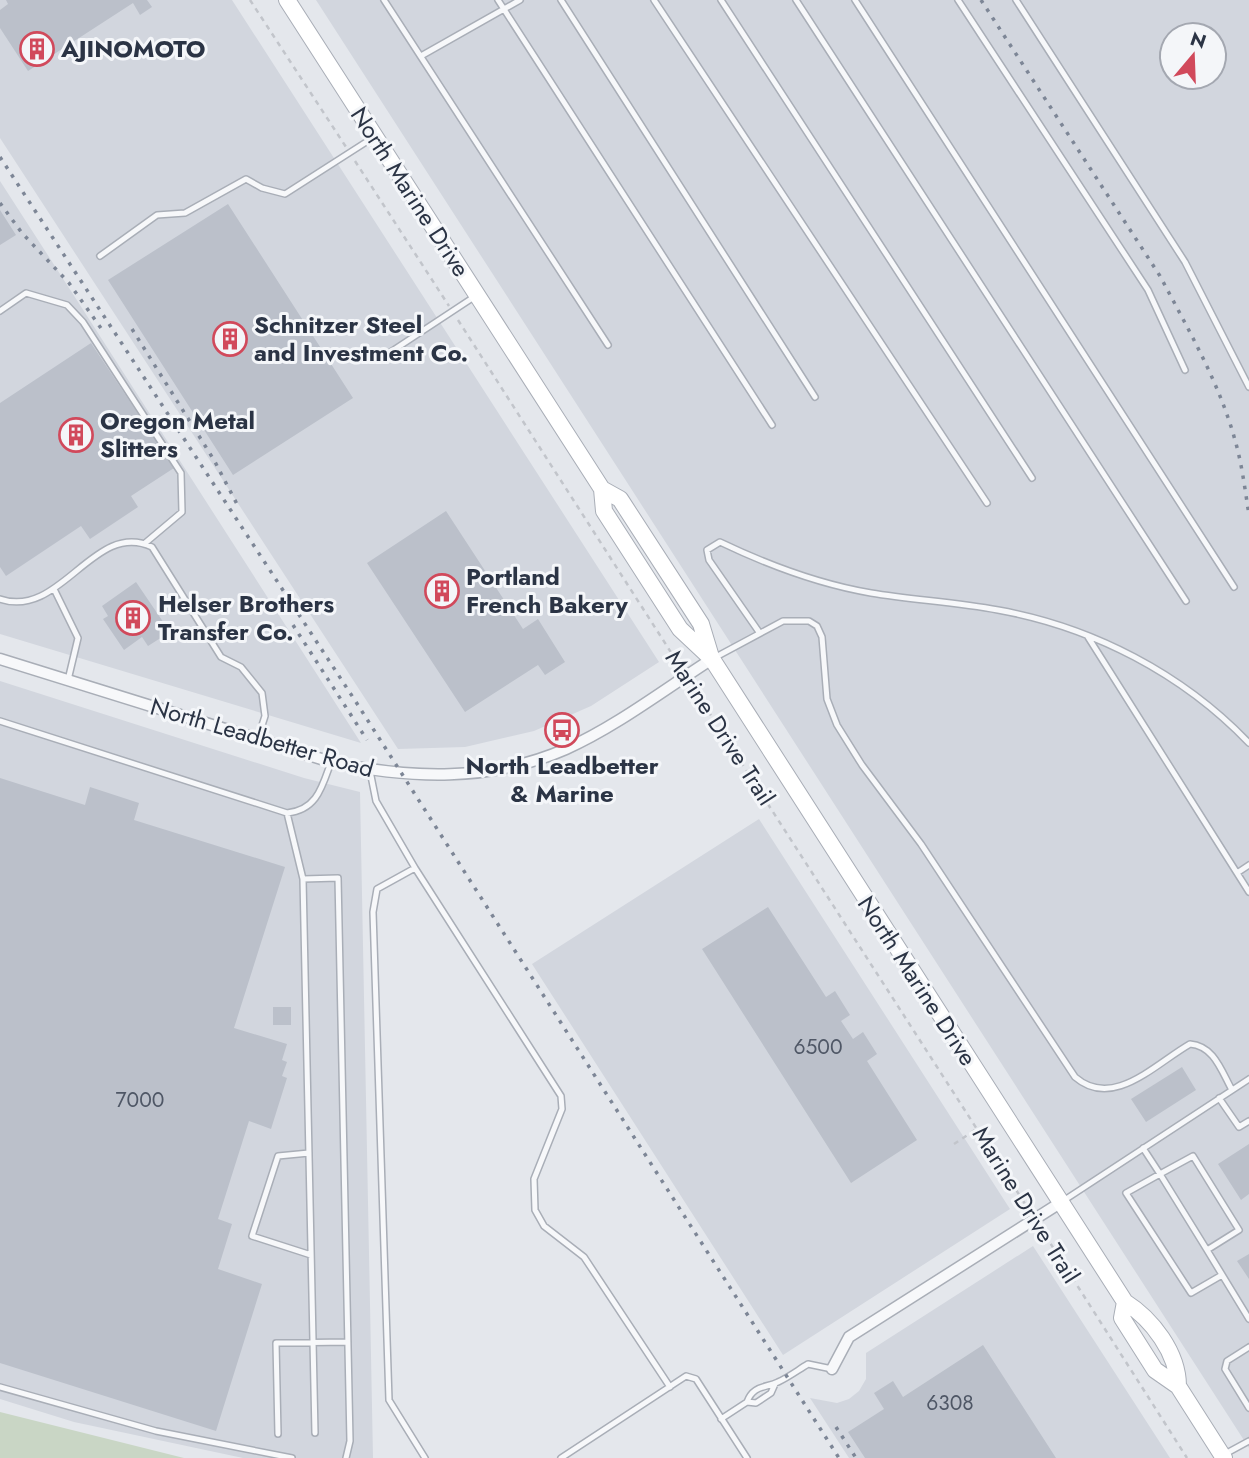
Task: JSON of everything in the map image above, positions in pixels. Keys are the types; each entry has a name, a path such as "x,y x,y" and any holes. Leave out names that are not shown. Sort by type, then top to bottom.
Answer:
{"main road":[{"name":"North Marine Drive","path":"287,0 602,489 620,499 701,624 712,659 1125,1302 1122,1318 1155,1370 1178,1386 1223,1457"}],"street":[{"name":"North Leadbetter Road","path":"0,659 331,762 370,771 447,776 535,760 587,738 712,659"},
{"path":"832,1369 849,1337 1060,1203"}],"lane":[{"path":"384,0 608,345"},
{"path":"498,0 772,425"},
{"path":"421,56 520,0"},
{"path":"561,0 815,397"},
{"path":"654,0 987,503"},
{"path":"721,0 1032,478"},
{"path":"796,0 1185,601"},
{"path":"855,0 1234,587"},
{"path":"958,0 1148,290 1185,370"},
{"path":"1016,0 1185,262 1249,387"},
{"path":"100,256 157,215 185,213 246,179 262,188 285,194 374,136"},
{"path":"0,311 26,293 67,305 83,322 181,472 182,512 144,544"},
{"path":"386,355 476,295"},
{"path":"0,599 23,601 54,589 107,548 135,541 144,544 158,552 221,657 241,667 262,693 265,716 258,739"},
{"path":"760,632 709,560 707,550 720,542 801,575 869,593 1000,610 1112,646 1171,676 1249,743"},
{"path":"54,589 78,638 68,680"},
{"path":"712,659 783,621 808,621 817,626 822,637 827,699 837,725 862,765 925,850 1075,1077 1085,1086 1108,1091 1122,1086 1190,1044 1202,1045 1212,1053 1232,1090"},
{"path":"1088,637 1249,892"},
{"path":"0,721 287,813 304,810 314,802 331,762"},
{"path":"370,771 376,801 415,868 561,1097 562,1109 534,1180 536,1210 544,1226 584,1257 670,1387"},
{"path":"287,813 303,879 315,1433"},
{"path":"1237,873 1249,865"},
{"path":"415,868 377,889 373,912 389,1400 425,1458"},
{"path":"303,879 338,878 350,1441 346,1458"},
{"path":"1060,1203 1249,1079"},
{"path":"1219,1098 1239,1127 1249,1121"},
{"path":"1143,1148 1249,1319"},
{"path":"309,1153 278,1156 252,1236 311,1255"},
{"path":"1207,1250 1239,1230 1193,1156 1126,1193 1191,1293 1222,1275"},
{"path":"278,1434 276,1343 348,1342"},
{"path":"1249,1347 1227,1362 1225,1369 1249,1408"},
{"path":"722,1419 747,1402 750,1394 765,1384 775,1384 808,1364 832,1369"},
{"path":"561,1458 686,1376 696,1379 747,1458"},
{"path":"747,1402 757,1403 771,1393 775,1384"},
{"path":"0,1387 156,1431 292,1458"},
{"path":"1223,1457 1249,1441"}],"path":[{"name":"Marine Drive Trail","path":"250,0 978,1128 1186,1458"},
{"path":"954,1144 978,1128"}],"shaded area":[{"path":"0,0 232,0 659,662 591,706 534,731 465,747 398,749 0,138"},
{"path":"316,0 1249,0 1249,1448"},
{"path":"0,181 80,305 361,743 0,634"},
{"path":"0,681 304,778 360,792 373,1458 243,1458 74,1422 0,1399"},
{"path":"759,819 1010,1209 783,1355 532,964"},
{"path":"1033,1246 1170,1458 849,1458 810,1398 837,1403 849,1399 859,1391 866,1379 866,1353"}],"green space":[{"path":"0,1412 184,1458 0,1458"}],"building":[{"name":"AJINOMOTO","path":"6,0 147,0 152,7 140,15 133,3 28,71 0,28 0,10 8,4"},
{"name":"Schnitzer Steel and Investment Co.","path":"228,204 353,398 233,475 108,280"},
{"path":"0,210 16,235 0,245"},
{"name":"Oregon Metal Slitters","path":"91,343 174,468 131,496 138,507 90,539 81,526 6,576 0,567 0,403"},
{"name":"Portland French Bakery","path":"446,511 523,629 538,619 565,662 545,675 538,665 465,712 367,563"},
{"name":"Helser Brothers Transfer Co.","path":"136,582 170,632 148,646 142,637 124,650 103,619 108,616 102,606"},
{"path":"0,778 85,805 90,787 139,803 134,820 285,867 234,1028 287,1044 282,1060 287,1062 282,1076 287,1078 271,1129 249,1121 218,1219 232,1224 218,1269 262,1284 216,1431 0,1363"},
{"path":"768,907 826,997 835,991 850,1015 841,1021 853,1039 863,1032 877,1054 867,1061 917,1140 851,1183 702,949"},
{"path":"273,1007 291,1007 291,1025 273,1025"},
{"path":"1182,1067 1196,1090 1146,1122 1131,1099"},
{"path":"1249,1144 1249,1194 1241,1200 1218,1164"},
{"path":"1249,1254 1249,1279 1237,1261"},
{"path":"983,1345 1056,1458 865,1458 848,1432 884,1409 874,1393 893,1381 903,1397"}],"railway":[{"path":"981,0 1160,276 1192,336 1228,418 1240,458 1249,515"},
{"path":"0,157 356,702 839,1458"},
{"path":"0,203 22,233 69,283 103,331"},
{"path":"132,329 214,460 238,506"},
{"path":"293,625 367,740"},
{"path":"836,1427 856,1458"}],"place":[{"name":"AJINOMOTO","path":"37,49"},
{"name":"Schnitzer Steel and Investment Co.","path":"230,339"},
{"name":"Oregon Metal Slitters","path":"76,435"},
{"name":"Portland French Bakery","path":"442,591"},
{"name":"Helser Brothers Transfer Co.","path":"133,618"},
{"name":"North Leadbetter & Marine","path":"562,730"}]}
